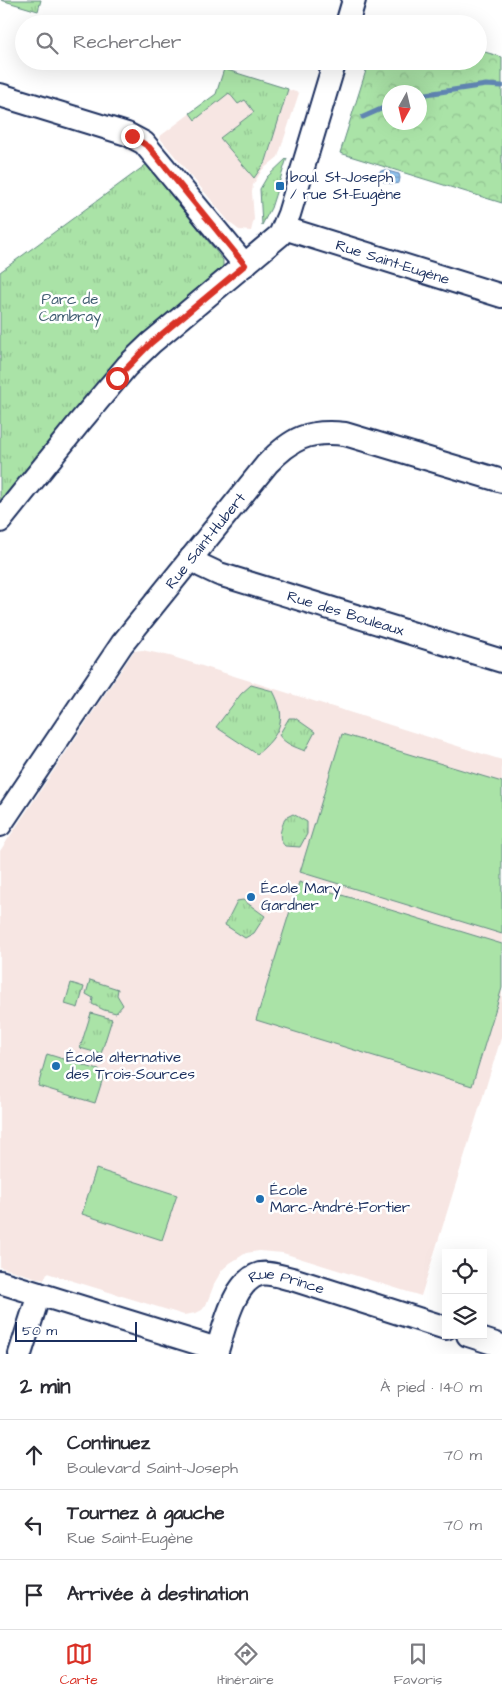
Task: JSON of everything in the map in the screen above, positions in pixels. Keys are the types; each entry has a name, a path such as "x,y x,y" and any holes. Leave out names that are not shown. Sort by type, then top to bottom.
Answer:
{"street":[{"path":"350,15 354,0"},
{"path":"0,521 128,366 151,343 275,241 284,228 332,70"},
{"path":"0,95 127,134 144,143 245,265"},
{"name":"Rue Saint-Eugène","path":"284,228 304,236 502,296"},
{"name":"Rue Saint-Hubert","path":"0,825 122,644 267,464 291,443 300,437 321,432 345,434 502,481"},
{"name":"Rue des Bouleaux","path":"191,558 219,574 502,661"},
{"name":"Rue Prince","path":"0,1282 217,1352 238,1290 248,1280 262,1274 292,1279 442,1327"},
{"path":"20,1354 39,1294"},
{"path":"480,1339 502,1346"}],"shaded area":[{"path":"224,70 299,93 278,157 262,170 253,185 254,219 251,231 239,230 230,223 159,137 216,94"},
{"path":"142,650 170,656 502,760 502,1035 421,1296 283,1253 259,1251 246,1253 230,1263 222,1270 202,1310 184,1315 47,1273 44,1280 0,1267 0,851 134,651"}],"green space":[{"path":"1,0 41,0 38,11"},
{"path":"487,53 502,57 502,203 340,153 366,70 487,70"},
{"path":"224,70 288,89 266,161 254,178 220,138 254,112 245,100 238,104 229,93 195,120 190,113 216,94"},
{"path":"287,158 271,208 262,225 260,189 267,177"},
{"name":"Parc de Cambray","path":"147,164 223,260 223,267 147,331 114,364 0,502 0,272"},
{"path":"251,685 273,691 278,701 281,718 276,733 257,754 216,727 241,694"},
{"path":"289,718 295,718 315,732 305,751 287,743 279,735"},
{"path":"342,734 502,782 502,934 300,872"},
{"path":"293,814 307,822 307,834 300,847 285,846 280,836 285,818"},
{"path":"299,882 502,944 502,988 472,1086 256,1020"},
{"path":"243,900 265,916 254,933 245,938 225,925 237,901"},
{"path":"90,980 118,989 117,995 123,1005 116,1013 92,1004 93,998 86,994"},
{"path":"71,983 84,987 78,1008 65,1004"},
{"path":"91,1013 112,1019 101,1054 80,1048"},
{"path":"47,1054 105,1072 95,1103 38,1086"},
{"path":"96,1169 177,1195 162,1240 82,1214"}],"water":[{"path":"384,170 399,174 399,183 387,183 381,180 377,176 379,172"}],"waterway":[{"path":"427,94 486,85 502,86"},
{"path":"363,117 382,109"}],"place":[{"name":"boul. St-Joseph / rue St-Eugène","path":"280,186"},
{"name":"École Mary Gardner","path":"251,897"},
{"name":"École alternative des Trois-Sources","path":"56,1066"},
{"name":"École Marc-André-Fortier","path":"260,1199"}],"route":[{"path":"117,378 151,343 245,265 149,147 132,136"}]}
